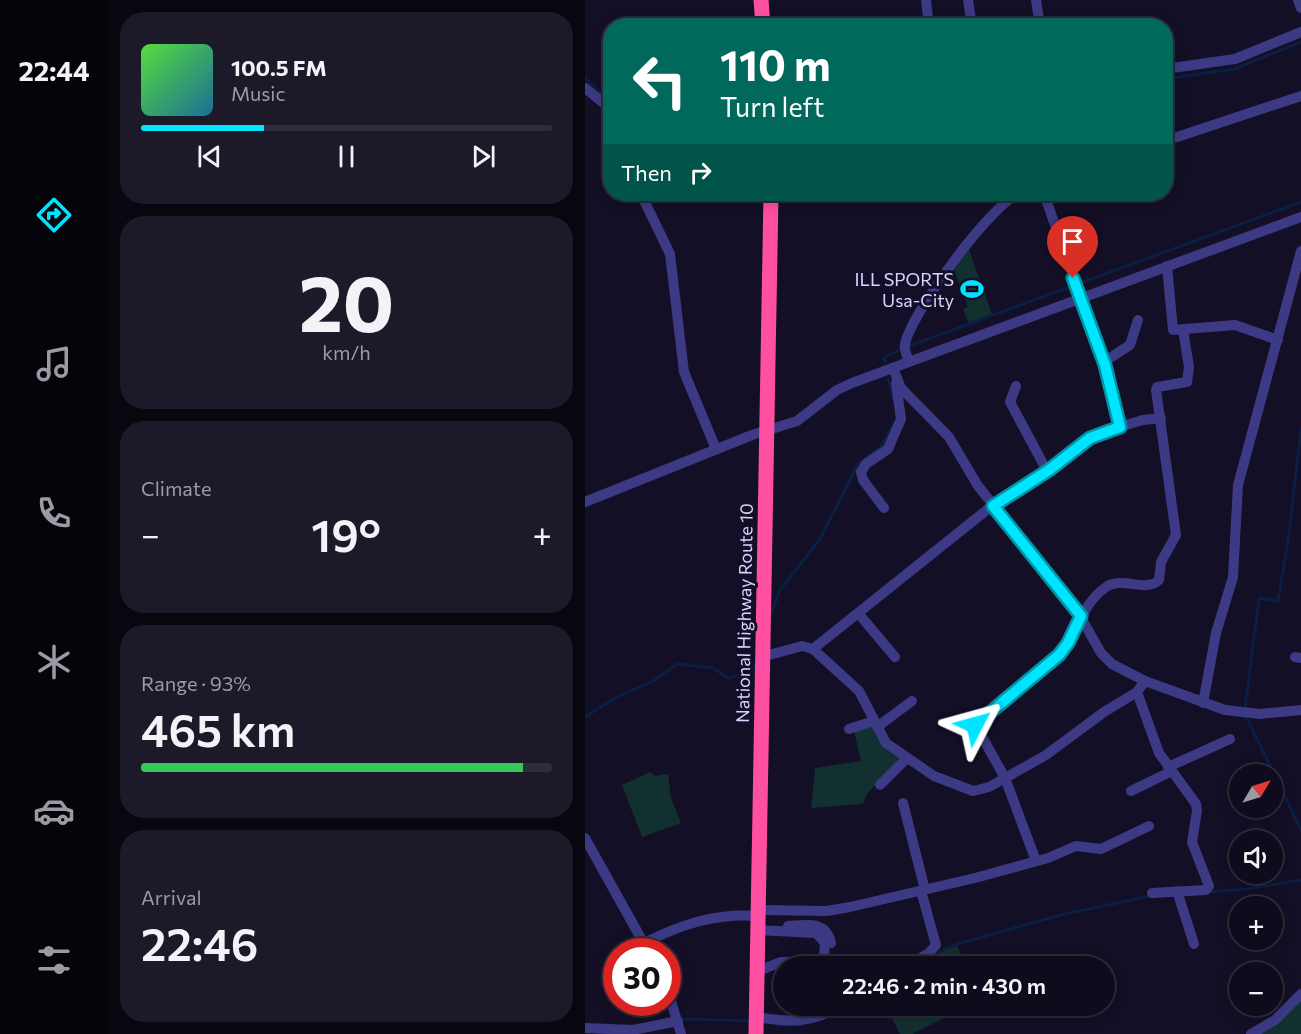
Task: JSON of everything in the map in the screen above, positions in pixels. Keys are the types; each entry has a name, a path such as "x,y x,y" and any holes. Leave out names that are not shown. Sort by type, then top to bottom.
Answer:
{"highway":[{"path":"761,0 762,18"},
{"name":"National Highway Route 10","path":"756,1034 760,969 758,919 771,201"}],"street":[{"path":"926,0 928,18"},
{"path":"969,0 971,18"},
{"path":"1035,0 1038,18"},
{"path":"1298,0 1301,8"},
{"path":"1173,68 1235,59 1301,32"},
{"path":"585,88 603,103"},
{"path":"1173,138 1301,96"},
{"path":"644,201 667,247 684,372 716,449"},
{"path":"909,362 904,347 915,320 973,235 999,206 1007,201"},
{"path":"1046,201 1104,362 1120,427"},
{"path":"585,502 716,449 797,421 837,390 1301,217"},
{"path":"1203,703 1216,633 1233,577 1238,485 1301,251"},
{"path":"1167,266 1172,327 1175,331 1235,325 1278,340"},
{"path":"1104,362 1130,345 1138,320"},
{"path":"1036,861 1005,778 975,724 1059,655 1068,643 1089,602 1112,583 1148,585 1158,582 1161,562 1176,535 1157,388 1184,384 1188,380 1183,330"},
{"path":"884,508 863,480 861,472 866,464 885,451 901,419 897,381 893,368"},
{"path":"897,381 901,388 949,436 973,479 1081,616 1108,660 1145,681 1203,703 1242,713 1272,714 1301,710"},
{"path":"1016,387 1010,402 1047,471"},
{"path":"813,649 993,506 1047,471 1090,438 1120,427 1161,418"},
{"path":"858,613 895,657"},
{"path":"762,656 802,646 813,649 859,691 884,741 934,776 965,789 984,790 1053,750 1104,712 1137,692 1145,681"},
{"path":"1137,692 1155,745 1197,807 1192,842 1209,886 1206,890 1152,893"},
{"path":"849,729 875,724 912,701"},
{"path":"1131,791 1230,739"},
{"path":"880,785 907,758"},
{"path":"903,803 936,945 925,956"},
{"path":"758,919 827,911 923,890 1036,861 1079,845 1101,849 1149,826"},
{"path":"585,838 641,938"},
{"path":"1177,891 1194,944"},
{"path":"827,911 830,956"},
{"path":"660,938 677,927 701,919 730,915 758,919 816,933 825,944 825,954 821,962 781,962 760,969"},
{"path":"758,919 770,926 819,926 827,932 830,940"},
{"path":"760,969 773,970"},
{"path":"1251,1034 1275,1020 1301,994"},
{"path":"676,1016 681,1034"},
{"path":"757,1017 801,1020 816,1016"},
{"path":"585,1028 636,1030 678,1021"}],"green space":[{"name":"ILL SPORTS Usa-City","path":"968,247 992,314 969,323 963,309 968,307 954,270"},
{"path":"872,726 900,758 867,794 863,804 811,808 815,768 861,761 854,731"},
{"path":"650,772 655,776 668,774 671,798 681,823 642,837 622,785"},
{"path":"957,946 962,956 936,956"},
{"path":"1301,998 1301,1034 1258,1034 1280,1016 1283,1016 1283,1013"},
{"path":"891,1016 948,1016 912,1034 900,1034"}],"waterway":[{"path":"1173,78 1234,69 1301,42"},
{"path":"585,78 603,95"},
{"path":"909,346 1301,202"},
{"path":"885,362 884,358 903,348"},
{"path":"888,378 894,402"},
{"path":"770,616 780,590 820,539 858,464 881,447 894,423"},
{"path":"1245,709 1259,598 1278,601 1289,534 1301,428"},
{"path":"585,717 613,699 653,681 677,664 713,668 728,678 753,671 756,663"},
{"path":"1246,716 1301,830"},
{"path":"1207,892 1247,889 1301,880"},
{"path":"934,956 961,943 1061,915 1150,896"},
{"path":"685,1019 752,1021"},
{"path":"776,1025 803,1025"}],"place":[{"name":"ILL SPORTS Usa-City","path":"972,289"}],"route":[{"path":"975,725 1059,655 1068,643 1081,616 993,506 1019,487 1049,470 1090,438 1120,427 1105,365 1073,278"}]}
